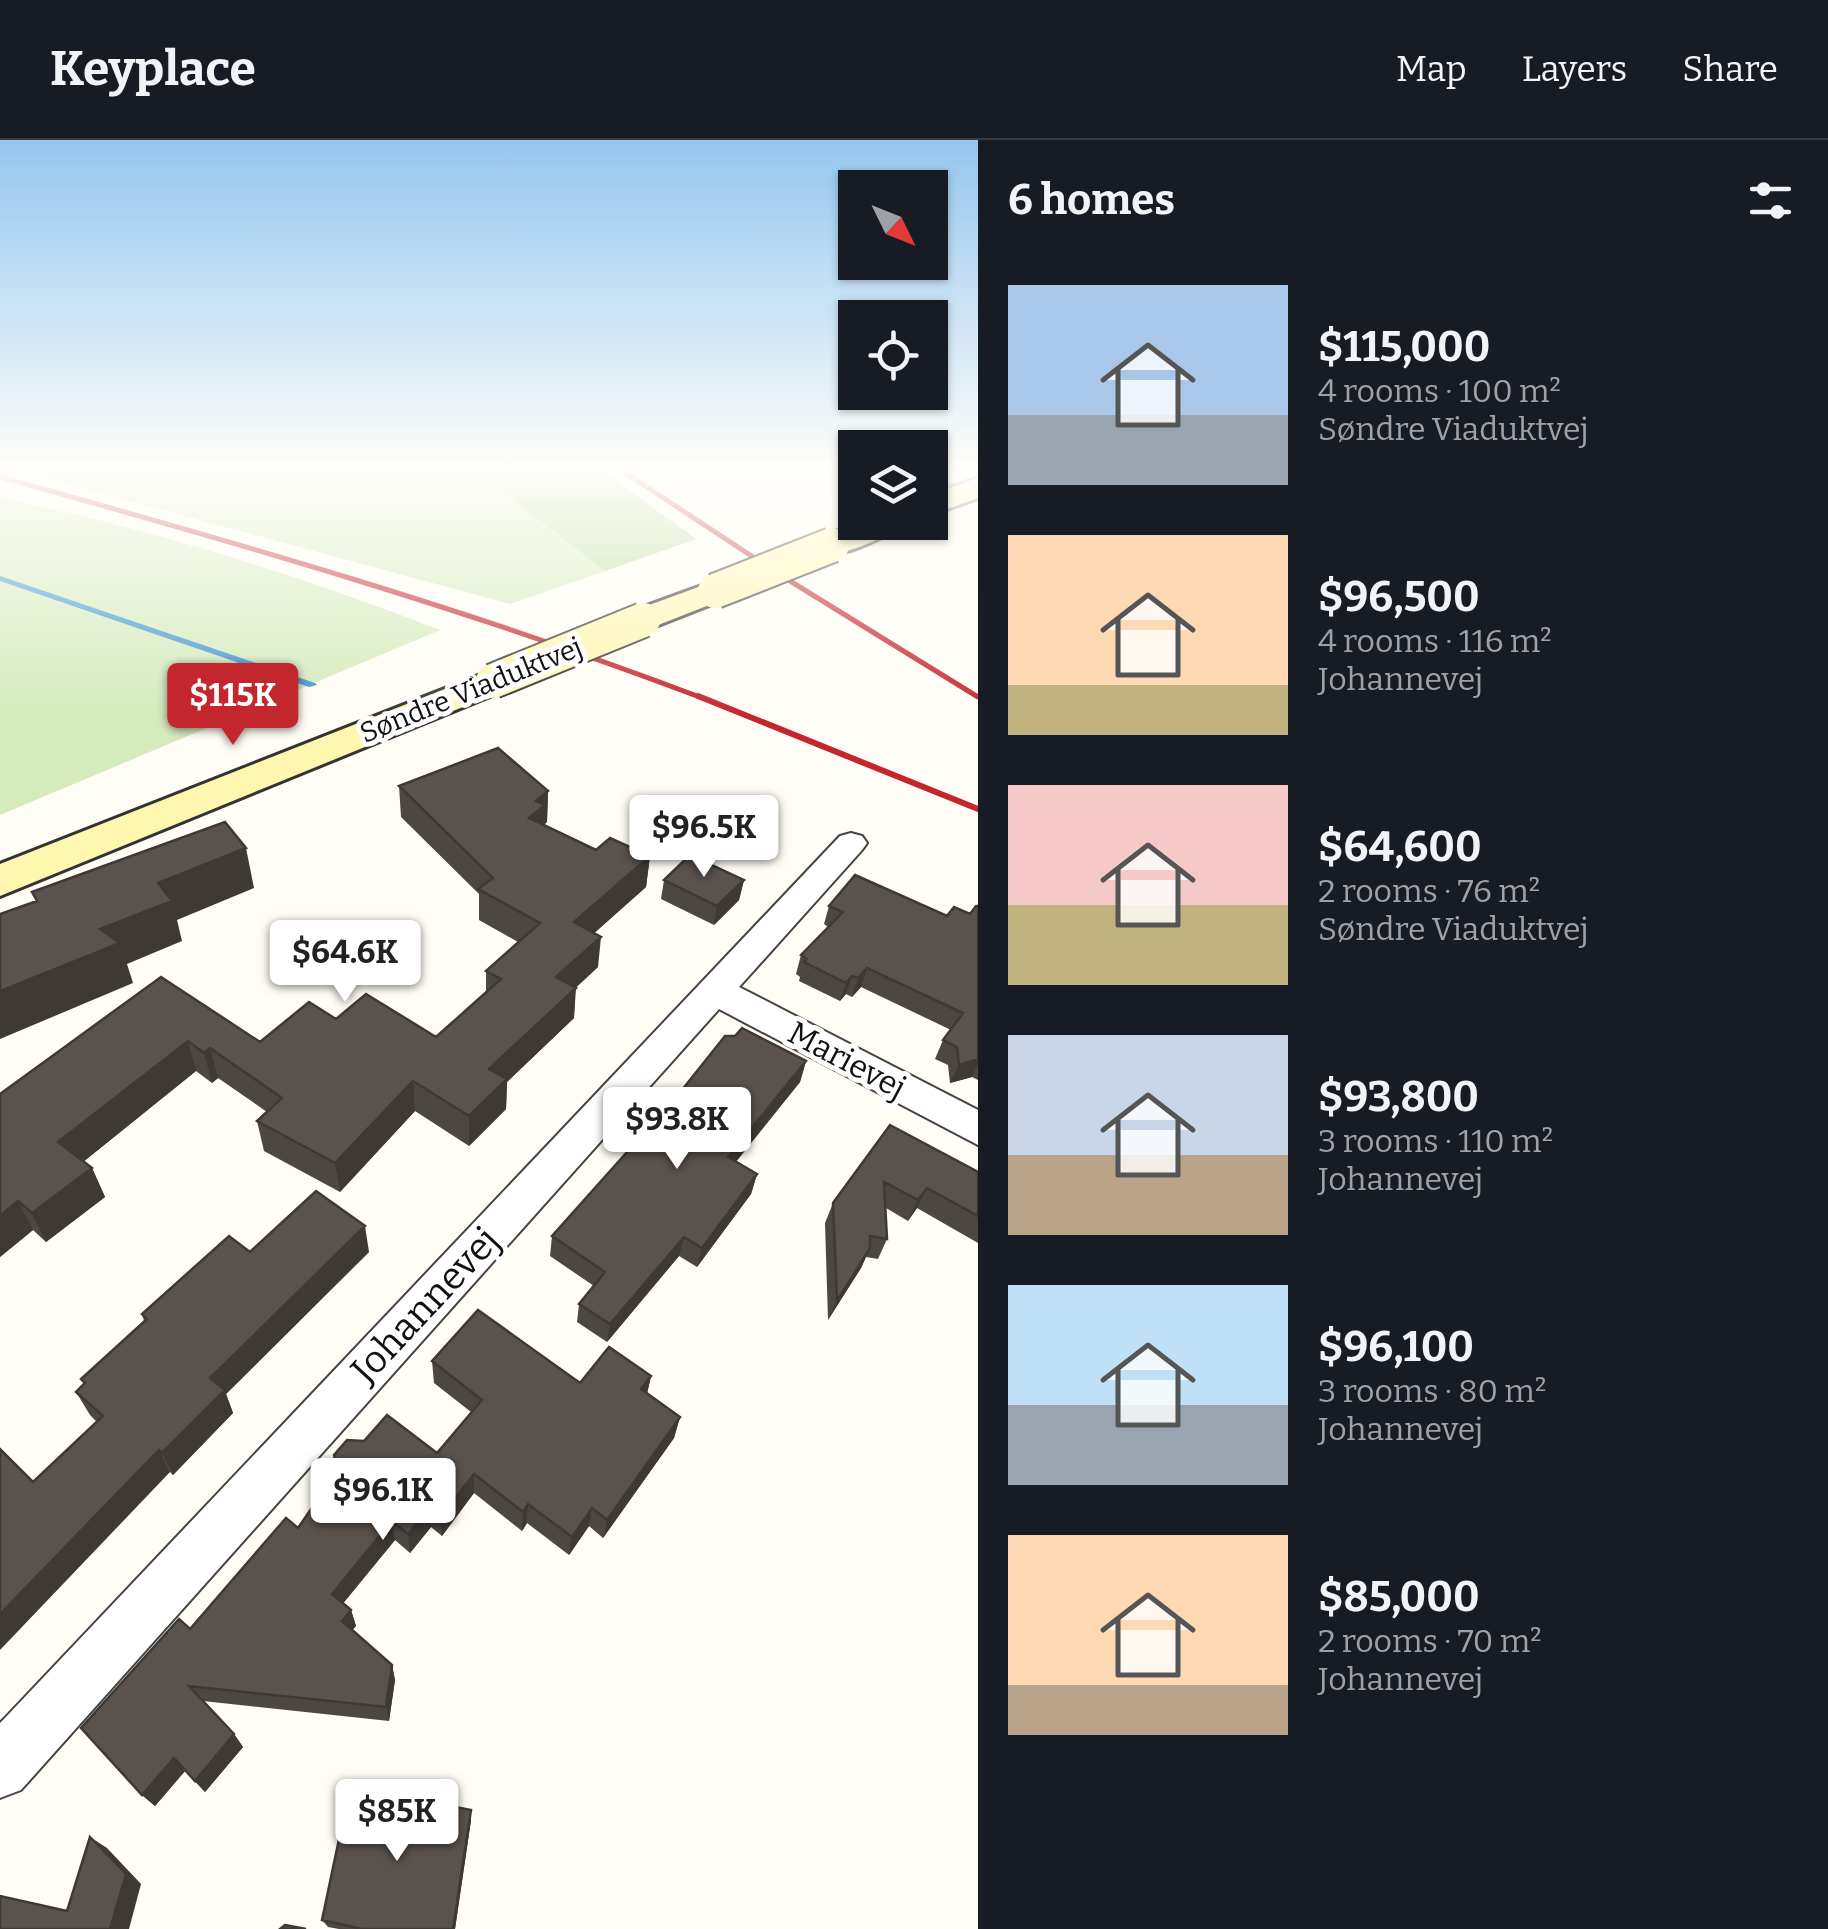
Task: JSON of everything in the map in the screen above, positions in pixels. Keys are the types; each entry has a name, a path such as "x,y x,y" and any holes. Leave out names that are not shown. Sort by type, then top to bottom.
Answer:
{"main road":[{"name":"Søndre Viaduktvej","path":"0,881 820,549"}],"street":[{"name":"Johannevej","path":"0,1770 24,1739 852,843"},
{"name":"Marievej","path":"716,991 978,1130"}],"green space":[{"path":"0,549 203,549 332,590 440,630 0,815"},
{"path":"309,549 577,549 605,571 510,604"},
{"path":"577,549 666,549 605,571"}],"building":[{"path":"498,748 548,791 536,801 545,805 529,818 596,850 610,838 650,856 574,922 601,937 556,977 576,988 489,1069 507,1079 469,1116 413,1081 335,1163 257,1121 282,1098 210,1048 204,1053 188,1041 58,1142 92,1168 32,1213 18,1201 0,1216 0,1094 161,977 260,1042 309,1002 336,1019 366,994 436,1037 501,979 486,971 540,923 478,889 493,878 399,786"},
{"path":"225,822 246,848 158,883 172,901 100,929 120,943 0,991 0,914 37,901 32,892"},
{"path":"690,855 744,880 717,906 664,880"},
{"path":"855,875 947,916 954,907 970,914 978,906 978,1059 959,1065 957,1047 943,1040 963,1013 867,968 846,983 804,962 807,959 801,955 843,912 829,906"},
{"path":"742,1028 806,1061 728,1157 757,1174 702,1248 684,1237 610,1324 579,1304 605,1272 552,1236 678,1095 725,1036 735,1036"},
{"path":"890,1125 978,1172 978,1216 927,1188 918,1200 884,1182 887,1239 870,1236 870,1248 837,1301 833,1203"},
{"path":"316,1191 365,1226 210,1378 225,1390 162,1453 159,1450 0,1614 0,1449 33,1482 103,1416 76,1392 85,1383 81,1379 147,1319 142,1314 229,1236 250,1252"},
{"path":"478,1310 580,1383 609,1347 651,1376 641,1389 680,1417 607,1520 592,1508 572,1537 528,1504 523,1512 474,1474 440,1517 429,1508 408,1534 392,1521 332,1594 351,1610 342,1621 392,1665 386,1707 189,1686 234,1734 195,1781 174,1758 142,1795 81,1728 179,1619 190,1629 286,1518 298,1528 338,1470 334,1455 347,1440 364,1441 387,1415 437,1453 482,1400 432,1361"},
{"path":"350,1787 471,1810 453,1929 362,1929 322,1920"},
{"path":"90,1837 126,1874 110,1929 0,1929 0,1896 67,1911"}],"waterway":[{"path":"0,578 312,685"}],"railway":[{"path":"253,549 531,636 705,699"},
{"path":"742,549 978,697"},
{"path":"698,696 978,809"}]}
